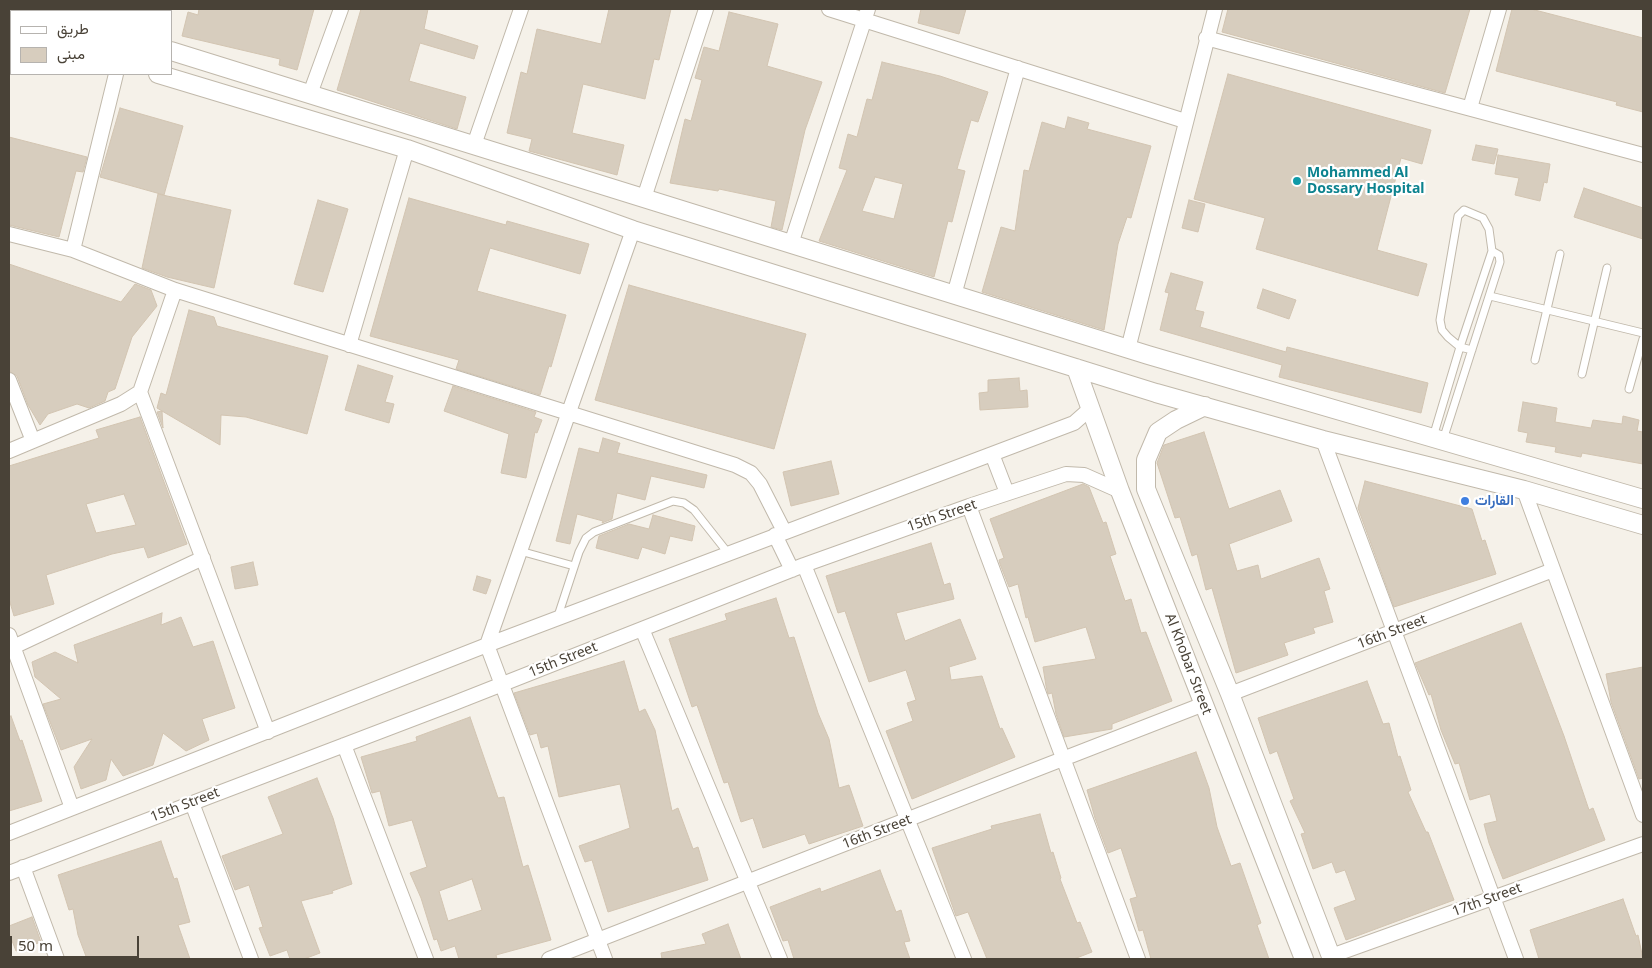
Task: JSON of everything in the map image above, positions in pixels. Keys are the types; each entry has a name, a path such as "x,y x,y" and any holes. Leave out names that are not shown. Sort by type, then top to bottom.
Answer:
{"street":[{"path":"310,94 341,9"},
{"path":"474,146 521,9"},
{"path":"644,198 706,9"},
{"path":"829,9 866,14 1018,68 1185,121"},
{"path":"1128,349 1206,38 1215,9"},
{"path":"1470,108 1499,9"},
{"path":"791,244 866,14"},
{"path":"1206,38 1643,155"},
{"path":"172,51 1128,349 1643,498"},
{"path":"954,295 1018,68"},
{"path":"73,250 116,75"},
{"path":"161,75 407,149 633,230 1076,368 1323,440 1524,490 1643,525"},
{"path":"349,345 407,149"},
{"path":"605,959 487,645 633,230"},
{"path":"9,234 73,250 176,290 734,465 751,473 760,484 780,533 798,567 907,820 964,959"},
{"path":"9,451 121,404 140,392 176,290"},
{"name":"Al Khobar Street","path":"1076,368 1120,491 1304,959"},
{"path":"9,380 33,441"},
{"path":"140,392 268,732"},
{"name":"Al Khobar Street","path":"1205,406 1176,420 1158,432 1146,460 1146,489 1230,694 1332,957"},
{"path":"9,833 487,645 1074,423 1091,408"},
{"path":"1323,440 1516,959"},
{"path":"992,454 1007,493"},
{"name":"15th Street","path":"9,873 502,685 798,567 969,506 1066,474 1084,475 1120,491"},
{"path":"1524,490 1643,815"},
{"path":"969,506 1138,959"},
{"path":"1149,564 1173,555"},
{"path":"72,808 10,644 203,558"},
{"name":"16th Street","path":"1230,694 1553,570"},
{"path":"642,629 780,959"},
{"name":"16th Street","path":"549,959 1204,704"},
{"path":"344,745 426,959"},
{"path":"192,803 251,959"},
{"name":"17th Street","path":"1332,957 1643,844"},
{"path":"23,867 54,958"}],"lane":[{"path":"1438,439 1460,347 1492,251 1489,230 1483,218 1464,210 1458,216 1440,310 1442,330 1460,347 1472,350"},
{"path":"1438,439 1472,350 1500,262 1499,255 1492,251"},
{"path":"1536,360 1560,254"},
{"path":"1582,374 1607,268"},
{"path":"1490,296 1596,320 1643,333"},
{"path":"1629,389 1643,339"},
{"path":"557,619 574,566 586,538 594,532 673,501 684,503 694,510 728,553"},
{"path":"520,551 574,566"}],"building":[{"path":"199,9 314,9 297,70 279,65 280,59 182,36 188,12 198,15"},
{"path":"361,9 428,9 424,29 478,46 474,59 420,43 409,81 466,97 457,129 337,90"},
{"path":"609,9 671,9 659,60 654,59 645,99 583,84 572,133 624,145 617,175 529,151 532,139 507,133 521,72 527,74 537,29 601,44"},
{"path":"921,9 966,9 959,34 918,23"},
{"path":"1228,9 1470,9 1445,93 1222,32"},
{"path":"1512,9 1531,9 1643,38 1643,112 1616,105 1617,102 1496,71"},
{"path":"729,12 778,24 767,66 822,82 805,130 782,230 771,227 776,201 719,189 718,191 670,183 685,119 691,121 702,80 695,78 704,47 719,51"},
{"path":"882,62 940,76 988,92 978,122 971,120 957,169 965,171 952,222 948,221 934,277 819,241 847,170 839,168 848,134 857,137 867,99 872,100","holes":["875,177 903,184 894,219 862,211"]},
{"name":"Mohammed Al Dossary Hospital","path":"1228,74 1431,130 1422,164 1401,158 1377,250 1427,264 1418,296 1256,249 1265,218 1194,199"},
{"path":"120,108 183,126 164,195 100,177"},
{"path":"1068,117 1089,123 1087,129 1151,146 1131,218 1127,217 1118,244 1104,330 982,292 1001,227 1015,231 1024,170 1029,171 1042,122 1065,129"},
{"path":"9,137 87,157 83,172 76,171 59,237 9,225"},
{"path":"1476,145 1498,149 1494,164 1472,160"},
{"path":"1498,155 1550,164 1547,183 1544,182 1540,201 1515,195 1519,178 1495,174"},
{"path":"1584,188 1643,208 1643,239 1574,217"},
{"path":"158,194 231,210 214,288 167,277 142,268"},
{"path":"409,198 506,225 507,221 589,244 580,274 490,248 477,291 566,315 551,367 549,366 540,395 456,369 459,360 370,336"},
{"path":"318,200 348,209 323,292 294,284"},
{"path":"1189,200 1205,204 1198,232 1182,228"},
{"path":"9,264 121,302 135,284 151,290 157,306 132,337 115,389 108,392 105,401 89,408 77,404 48,414 40,425 28,405 17,376 9,371"},
{"path":"1171,273 1203,282 1195,310 1204,312 1200,327 1286,352 1287,347 1428,383 1421,413 1279,377 1282,365 1160,330 1169,293 1165,292"},
{"path":"629,285 806,334 774,449 595,400"},
{"path":"1263,289 1296,300 1289,319 1257,308"},
{"path":"189,310 214,317 217,326 328,356 307,434 246,417 221,415 220,445 157,408 161,393 166,395"},
{"path":"358,365 393,376 385,402 394,404 389,423 345,410"},
{"path":"1019,378 1020,391 1027,390 1028,407 980,410 979,393 988,392 988,380"},
{"path":"453,386 536,412 534,417 542,420 537,433 535,432 526,478 501,473 509,434 444,411"},
{"path":"1523,402 1557,408 1555,422 1591,428 1593,420 1622,424 1623,416 1639,420 1637,431 1643,432 1643,464 1582,453 1581,457 1555,452 1556,447 1526,442 1528,433 1518,431"},
{"path":"162,411 163,428 157,412"},
{"path":"140,417 187,544 148,558 144,547 112,554 46,575 54,604 14,616 9,599 9,466 99,438 96,430","holes":["124,494 136,525 96,533 86,504"]},
{"path":"1204,432 1229,509 1280,490 1292,521 1229,544 1237,571 1258,565 1261,579 1319,558 1330,589 1324,591 1333,622 1313,628 1315,633 1284,643 1288,655 1236,673 1212,588 1206,590 1197,554 1192,556 1180,517 1175,518 1157,463 1164,445"},
{"path":"603,438 620,443 617,453 707,475 704,488 651,476 645,500 617,493 612,519 602,523 603,521 577,514 570,544 556,541 579,448 599,453"},
{"path":"831,461 839,494 791,506 783,472"},
{"path":"1365,481 1472,509 1482,541 1485,540 1496,574 1394,607 1358,508"},
{"path":"1083,484 1089,487 1103,523 1106,522 1116,554 1110,556 1125,601 1131,599 1141,633 1146,632 1172,701 1112,724 1112,729 1064,737 1056,714 1052,693 1048,694 1043,667 1096,659 1086,627 1035,642 1028,617 1026,618 1018,584 1009,587 1000,564 999,560 1004,558 990,519"},
{"path":"653,515 695,526 692,541 670,536 665,554 642,547 638,559 596,548 599,536 629,524 649,529"},
{"path":"931,543 944,585 950,583 954,599 896,613 905,641 960,619 976,659 949,667 951,680 982,676 1000,729 1002,728 1015,757 912,799 886,731 913,721 907,703 916,700 906,670 869,682 845,611 838,613 826,576"},
{"path":"253,562 258,585 235,589 231,567"},
{"path":"477,576 491,580 486,594 473,590"},
{"path":"776,598 789,638 794,637 818,713 829,739 839,788 849,785 863,826 809,844 805,834 763,848 753,818 741,822 728,782 724,783 697,705 692,707 669,639 727,620 725,614"},
{"path":"162,613 161,625 181,617 193,647 213,641 235,708 202,719 209,740 186,751 163,733 153,765 123,776 111,759 106,780 81,789 74,767 92,739 61,750 43,704 61,699 35,677 32,662 55,652 78,663 74,645"},
{"path":"1521,623 1564,736 1589,810 1593,808 1605,840 1503,879 1484,824 1497,821 1490,794 1470,800 1459,763 1455,764 1441,730 1431,694 1429,695 1415,663"},
{"path":"624,661 639,712 645,709 655,730 672,811 678,808 693,849 698,847 708,880 608,912 592,860 585,862 579,846 630,828 620,784 559,797 548,746 541,748 537,733 530,735 514,693"},
{"path":"1643,667 1643,778 1639,779 1611,702 1606,674"},
{"path":"1367,681 1383,724 1389,723 1398,757 1400,756 1411,790 1408,792 1426,832 1428,832 1454,900 1346,940 1334,908 1356,900 1345,870 1336,873 1332,862 1313,869 1301,834 1305,833 1290,801 1294,799 1277,751 1270,754 1258,718"},
{"path":"11,716 20,741 22,740 42,801 9,811 9,717"},
{"path":"470,717 498,798 504,797 523,867 528,865 551,940 496,955 497,959 459,959 455,946 441,951 437,939 434,940 421,898 410,873 427,867 412,820 389,826 380,791 372,793 361,757 417,741 416,737","holes":["472,879 482,910 448,921 439,891"]},
{"path":"1196,752 1209,788 1217,827 1231,866 1240,863 1261,923 1257,925 1269,959 1151,959 1143,930 1139,931 1130,899 1137,897 1121,848 1108,853 1095,818 1087,790"},
{"path":"317,778 333,818 352,884 332,891 333,893 301,901 320,953 304,959 290,959 287,950 270,956 259,928 263,927 249,885 235,890 222,856 283,834 268,797"},
{"path":"1040,814 1060,879 1077,923 1080,922 1092,952 1074,959 987,959 968,912 956,916 932,848 992,829 991,826"},
{"path":"161,841 174,879 177,878 190,922 178,925 190,959 87,959 78,935 73,909 69,910 58,875"},
{"path":"880,870 896,912 901,910 910,941 904,942 910,959 794,959 788,940 783,941 770,907 820,888 821,892"},
{"path":"1623,899 1636,936 1638,935 1643,959 1539,959 1530,930"},
{"path":"32,917 41,942 16,951 9,933 9,926"},
{"path":"728,924 741,959 662,959 661,953 706,944 702,934"}],"place":[{"name":"Mohammed Al Dossary Hospital","path":"1297,181"},
{"name":"القارات","path":"1465,501"}]}
